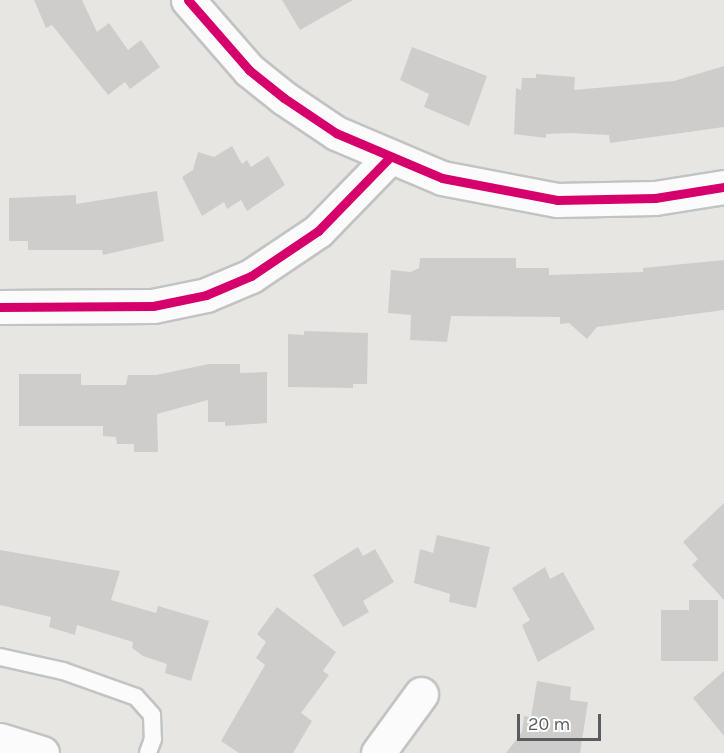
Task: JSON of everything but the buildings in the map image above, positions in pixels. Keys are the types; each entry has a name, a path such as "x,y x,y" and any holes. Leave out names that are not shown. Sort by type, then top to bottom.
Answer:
{"street":[{"path":"188,0 249,70 284,98 336,133 388,159 495,192 557,200 655,198 724,187"},
{"path":"0,307 153,306 206,295 251,276 318,231 388,159"},
{"path":"378,753 421,694"},
{"path":"0,740 42,753"}],"lane":[{"path":"0,657 63,671 136,697 152,715 153,740 148,753"}],"cycle path":[{"path":"188,0 249,70 284,98 336,133 442,178 557,200 655,198 724,187"},
{"path":"0,307 153,306 206,295 251,276 318,231 388,159"}]}
